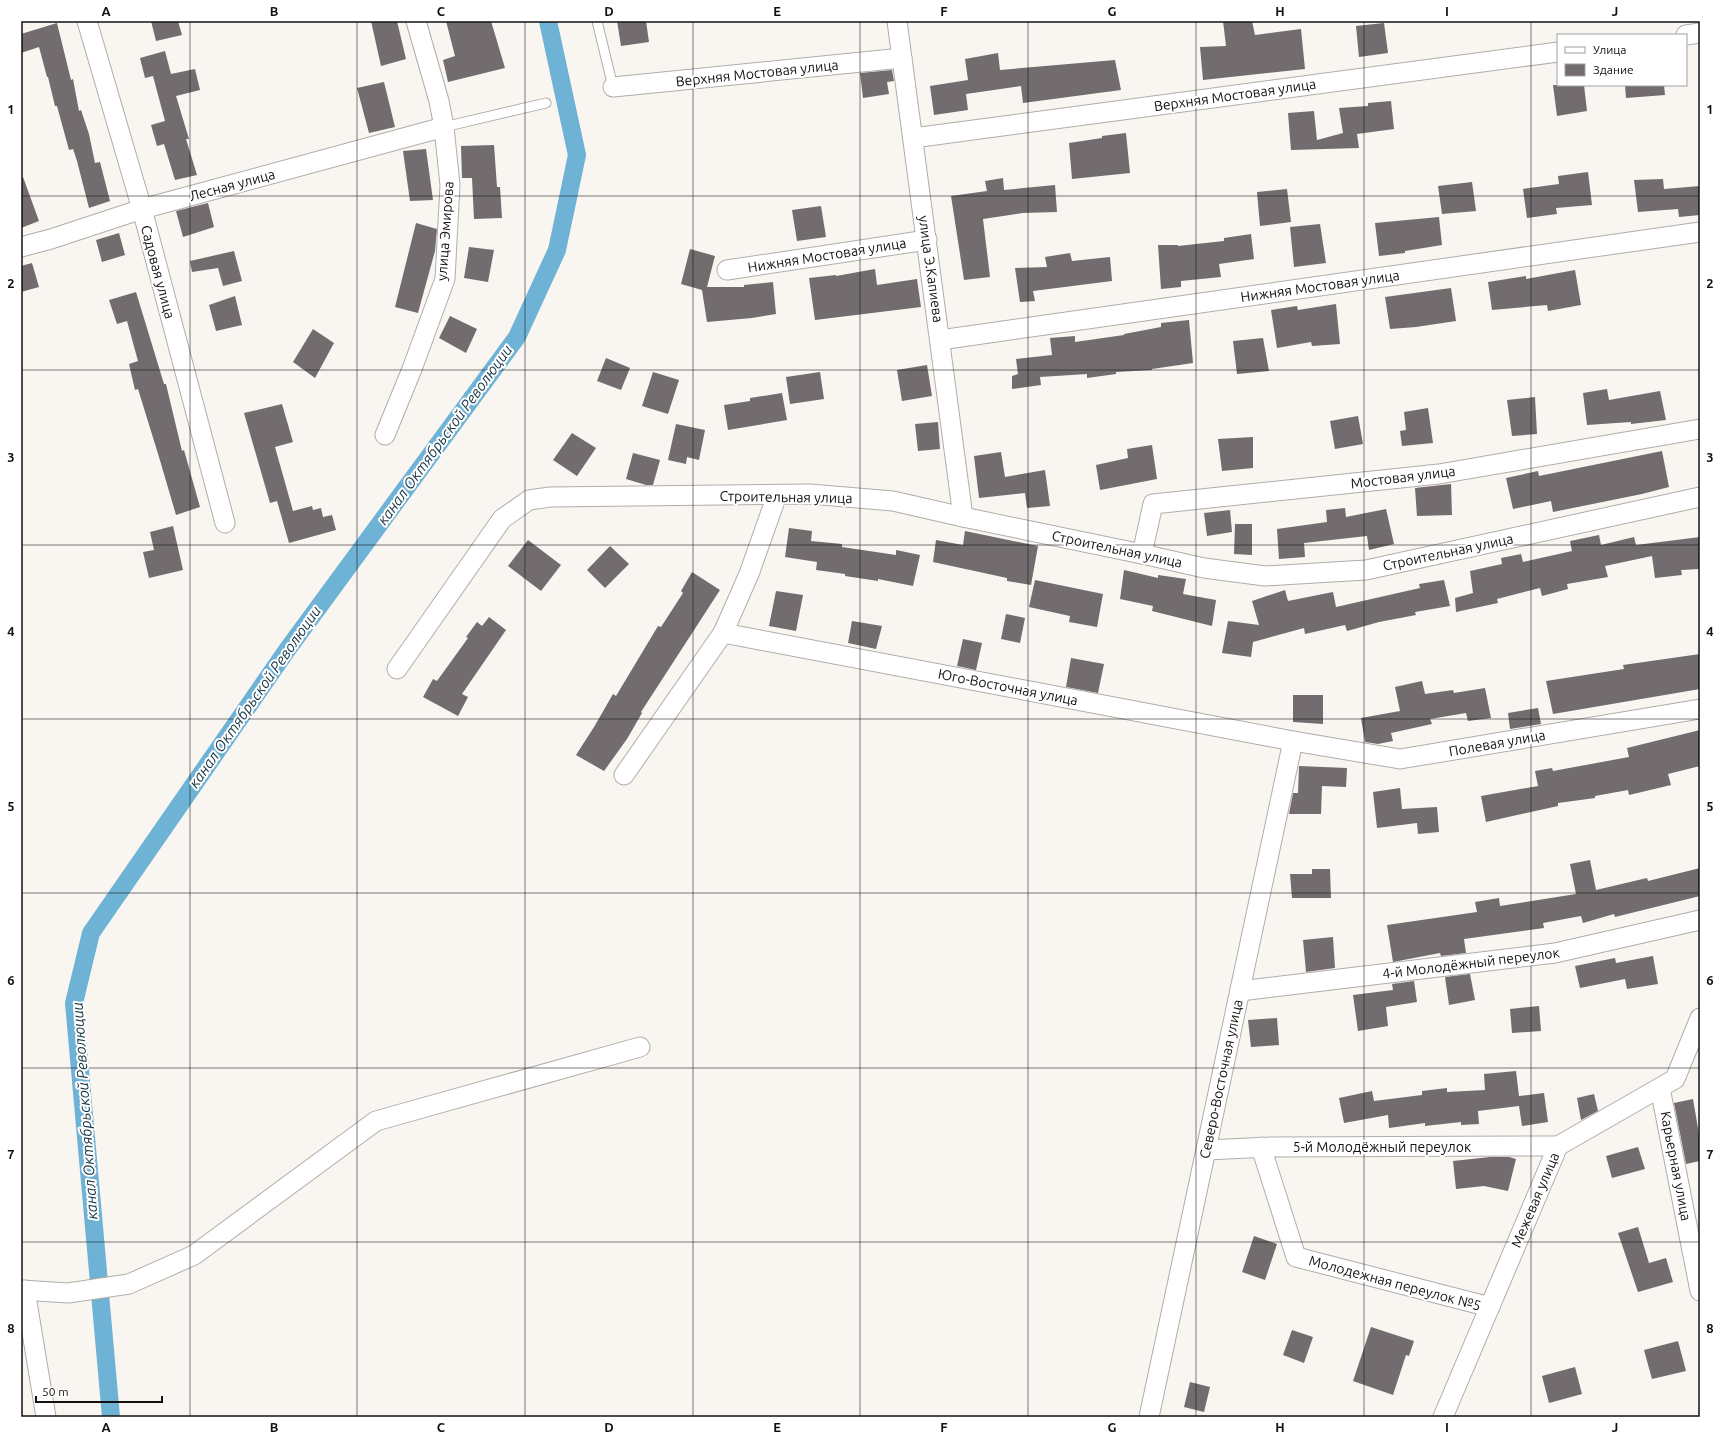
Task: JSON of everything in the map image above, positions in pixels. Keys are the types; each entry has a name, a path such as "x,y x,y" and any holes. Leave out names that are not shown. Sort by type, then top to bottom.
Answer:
{"street":[{"name":"Садовая улица","path":"87,21 142,209 225,523"},
{"name":"улица Эмирова","path":"385,434 412,369 445,279 450,185 444,127 439,101 416,21"},
{"name":"улица Э.Капиева","path":"897,21 963,517"},
{"path":"1687,35 1700,33"},
{"name":"Верхняя Мостовая улица","path":"913,138 1557,52"},
{"name":"Верхняя Мостовая улица","path":"613,87 902,58"},
{"name":"Лесная улица","path":"21,247 52,239 142,209 444,127"},
{"name":"Нижняя Мостовая улица","path":"940,340 1700,232"},
{"name":"Нижняя Мостовая улица","path":"727,270 927,240"},
{"name":"Мостовая улица","path":"1142,554 1153,504 1439,474 1700,429"},
{"name":"Строительная улица","path":"397,669 502,520 529,500 550,497 810,494 893,501 1204,568 1265,576 1366,570 1700,497"},
{"path":"624,775 723,632 749,574 776,495"},
{"name":"Юго-Восточная улица","path":"723,632 1293,742"},
{"name":"Полевая улица","path":"1293,742 1400,759 1700,708"},
{"name":"Северо-Восточная улица","path":"1149,1417 1293,742"},
{"name":"4-й Молодёжный переулок","path":"1240,991 1555,953 1700,920"},
{"name":"Межевая улица","path":"1443,1417 1558,1146 1675,1079 1700,1018"},
{"path":"46,1417 23,1290 68,1293 129,1284 194,1255 376,1121 640,1047"},
{"name":"Карьерная улица","path":"1660,1088 1700,1291"},
{"name":"5-й Молодёжный переулок","path":"1206,1150 1261,1147 1558,1146"},
{"name":"Молодежная переулок №5","path":"1261,1147 1296,1257 1490,1307"}],"lane":[{"path":"597,21 613,87"},
{"path":"444,127 546,103"}],"building":[{"path":"151,21 178,21 182,35 156,41"},
{"path":"371,21 397,21 406,59 381,66"},
{"path":"446,21 491,21 505,68 448,82 443,60 455,56"},
{"path":"617,21 646,21 649,42 621,46"},
{"path":"1223,21 1252,21 1255,35 1301,29 1305,69 1203,80 1200,47 1226,46"},
{"path":"57,23 71,80 73,79 79,111 81,110 89,134 95,163 100,162 110,201 89,208 77,161 73,149 69,150 39,47 21,53 21,34"},
{"path":"1384,23 1388,53 1359,57 1356,26"},
{"path":"165,51 171,74 195,69 200,90 176,96 189,139 186,139 197,175 175,180 164,144 157,146 151,125 165,121 153,76 145,78 140,58"},
{"path":"998,53 1000,70 1115,60 1121,90 1023,103 1021,86 966,94 968,110 934,115 930,86 968,80 965,59"},
{"path":"892,70 894,81 887,82 889,94 863,98 860,73"},
{"path":"384,82 395,127 369,133 357,88"},
{"path":"1553,85 1584,86 1587,111 1557,116"},
{"path":"1625,86 1664,86 1665,95 1626,98"},
{"path":"1391,101 1394,129 1357,134 1359,148 1291,150 1288,113 1314,111 1317,140 1343,133 1339,108 1368,106 1368,103"},
{"path":"1126,133 1130,173 1072,179 1069,143"},
{"path":"494,145 497,187 500,187 502,218 474,219 472,178 462,178 461,146"},
{"path":"426,149 433,200 410,201 403,151"},
{"path":"1588,172 1592,205 1556,208 1557,214 1527,218 1523,189 1559,184 1558,176"},
{"path":"23,177 39,221 21,228 21,178"},
{"path":"1003,178 1004,190 1055,185 1057,212 1023,213 983,219 990,277 964,280 951,196 987,191 985,181"},
{"path":"1663,179 1664,189 1700,186 1700,215 1679,217 1678,209 1638,212 1634,180"},
{"path":"1472,182 1476,211 1442,214 1438,186"},
{"path":"1287,189 1291,222 1260,226 1257,192"},
{"path":"208,203 214,227 183,237 176,211"},
{"path":"821,206 826,237 797,241 792,210"},
{"path":"1439,217 1442,245 1405,251 1405,253 1379,256 1375,223"},
{"path":"416,223 437,229 435,251 418,313 395,307"},
{"path":"1320,224 1326,263 1294,267 1290,227"},
{"path":"119,233 125,255 102,262 96,240"},
{"path":"1251,234 1254,259 1219,264 1221,277 1181,281 1181,287 1161,289 1158,245 1178,246 1224,241 1224,238"},
{"path":"469,247 494,250 488,282 464,278"},
{"path":"690,249 715,256 707,287 744,287 744,285 773,282 776,314 752,318 707,322 702,290 681,284"},
{"path":"234,251 242,281 223,286 218,268 192,272 190,261"},
{"path":"1070,253 1072,261 1110,257 1112,281 1033,291 1035,301 1020,302 1015,268 1047,267 1045,257"},
{"path":"32,263 39,287 21,292 21,266"},
{"path":"875,269 877,285 917,279 921,307 815,320 809,278 836,276"},
{"path":"1575,270 1581,305 1548,311 1547,305 1492,310 1488,282 1526,276 1526,279"},
{"path":"1451,288 1456,321 1390,329 1385,297"},
{"path":"136,292 164,384 166,384 182,451 184,450 200,507 176,515 138,389 135,390 129,364 138,361 127,321 117,324 109,300"},
{"path":"235,296 242,325 216,331 209,305"},
{"path":"1336,304 1340,344 1312,346 1311,342 1277,348 1271,310 1297,306 1298,310"},
{"path":"450,316 477,329 466,353 439,338"},
{"path":"1189,320 1193,363 1152,370 1116,372 1116,374 1087,378 1087,374 1040,377 1041,385 1012,389 1012,376 1018,374 1016,359 1052,355 1050,338 1075,336 1075,342 1124,335 1161,327 1161,323"},
{"path":"313,329 334,343 315,378 293,362"},
{"path":"1263,338 1269,371 1237,374 1233,341"},
{"path":"606,358 630,368 621,390 597,381"},
{"path":"927,365 932,396 902,401 897,370"},
{"path":"653,372 679,380 668,414 642,406"},
{"path":"820,372 824,399 790,404 786,377"},
{"path":"1607,389 1609,400 1660,391 1666,420 1631,424 1631,422 1587,425 1583,393"},
{"path":"782,393 787,420 728,430 724,405 750,401 750,398"},
{"path":"1535,397 1537,434 1512,436 1507,400"},
{"path":"282,404 293,442 275,447 293,511 312,506 313,510 321,508 323,517 332,515 336,530 289,543 277,501 270,503 244,413"},
{"path":"1428,408 1433,443 1402,446 1400,431 1406,430 1404,412"},
{"path":"1358,416 1363,444 1335,449 1330,421"},
{"path":"938,422 940,449 918,451 915,424"},
{"path":"676,424 705,430 699,460 687,457 686,464 668,460"},
{"path":"572,433 596,448 577,476 553,460"},
{"path":"1253,437 1253,468 1222,471 1218,439"},
{"path":"1152,445 1157,479 1100,490 1096,465 1128,458 1127,449"},
{"path":"1662,451 1669,487 1553,512 1551,501 1513,509 1506,478 1538,471 1539,476"},
{"path":"1001,452 1005,477 1045,470 1050,506 1027,508 1025,493 979,498 974,456"},
{"path":"633,453 660,460 653,485 646,485 626,479"},
{"path":"1451,484 1452,515 1417,516 1415,488"},
{"path":"1345,508 1346,517 1386,509 1394,544 1369,550 1367,536 1304,543 1305,557 1279,559 1277,529 1327,522 1326,510"},
{"path":"1230,510 1232,532 1207,536 1204,513"},
{"path":"1235,524 1252,524 1252,555 1234,554"},
{"path":"173,526 183,570 149,578 143,552 154,550 150,532"},
{"path":"789,528 812,531 811,541 842,544 842,547 896,555 896,550 920,555 913,586 878,579 878,581 816,570 817,562 785,557"},
{"path":"965,531 1038,546 1031,585 1007,581 1007,578 933,562 936,540 963,545"},
{"path":"1599,535 1601,545 1634,537 1636,545 1700,537 1700,569 1681,570 1682,575 1655,578 1652,556 1605,566 1608,577 1567,584 1568,589 1542,596 1540,588 1497,599 1498,603 1456,612 1455,598 1473,593 1470,571 1502,564 1501,558 1521,554 1523,562 1572,551 1570,541"},
{"path":"528,540 561,565 541,591 508,566"},
{"path":"610,546 629,564 605,588 587,570"},
{"path":"1124,570 1158,578 1158,575 1186,579 1183,594 1216,600 1212,626 1152,611 1153,606 1120,599"},
{"path":"692,572 720,590 641,712 642,713 627,739 604,771 576,755 613,694 616,696 658,626 661,627 683,593 681,591"},
{"path":"1035,580 1103,594 1097,627 1069,622 1070,616 1029,607"},
{"path":"1444,580 1450,606 1415,612 1416,615 1379,622 1347,631 1345,625 1305,634 1304,628 1253,642 1251,657 1222,653 1228,621 1259,625 1252,601 1285,590 1288,601 1333,592 1336,607 1420,588 1419,584"},
{"path":"776,591 803,595 796,631 769,626"},
{"path":"1006,614 1025,618 1020,643 1001,639"},
{"path":"489,617 506,630 462,694 468,697 458,716 423,697 433,679 437,681 468,638 466,637 477,622 482,626"},
{"path":"852,621 882,626 876,649 848,643"},
{"path":"963,639 982,643 976,670 957,666"},
{"path":"1700,654 1700,689 1553,714 1546,681 1624,669 1623,665"},
{"path":"1071,658 1104,664 1098,693 1066,687"},
{"path":"1422,681 1425,694 1453,690 1454,693 1485,688 1491,718 1468,721 1466,713 1430,719 1432,724 1391,733 1393,741 1378,744 1365,742 1361,718 1400,711 1395,687"},
{"path":"1293,695 1323,695 1323,724 1293,722"},
{"path":"1538,708 1541,724 1510,729 1508,713"},
{"path":"1700,730 1700,766 1668,774 1671,785 1629,795 1628,790 1595,796 1595,798 1558,803 1558,806 1486,822 1481,796 1538,786 1535,771 1552,768 1553,771 1629,757 1627,748"},
{"path":"1299,766 1347,768 1346,787 1322,786 1321,814 1289,814 1293,793 1298,793"},
{"path":"1400,788 1402,809 1437,807 1439,832 1418,834 1417,823 1377,828 1373,792"},
{"path":"1590,860 1596,890 1647,878 1648,881 1700,868 1700,896 1615,917 1614,914 1583,923 1581,916 1543,923 1544,928 1464,939 1466,953 1441,956 1440,953 1393,962 1387,925 1477,912 1475,902 1499,898 1500,906 1576,894 1570,864"},
{"path":"1312,869 1330,869 1331,898 1292,898 1290,874 1312,874"},
{"path":"1333,937 1335,968 1306,972 1303,940"},
{"path":"1653,956 1658,984 1627,989 1625,979 1580,988 1575,966 1615,958 1616,963"},
{"path":"1470,974 1475,1000 1449,1005 1445,977"},
{"path":"1414,981 1417,1002 1386,1007 1388,1026 1358,1031 1353,995 1393,990 1392,984"},
{"path":"1539,1006 1541,1031 1512,1033 1510,1009"},
{"path":"1277,1018 1279,1045 1251,1047 1248,1020"},
{"path":"1516,1071 1519,1096 1544,1093 1548,1122 1522,1126 1519,1106 1478,1111 1479,1124 1461,1125 1461,1122 1425,1126 1425,1123 1389,1128 1388,1115 1344,1123 1339,1098 1372,1091 1374,1101 1422,1095 1422,1091 1447,1088 1447,1092 1485,1090 1484,1074"},
{"path":"1594,1094 1598,1111 1581,1120 1577,1098"},
{"path":"1693,1099 1700,1140 1700,1161 1686,1164 1674,1103"},
{"path":"1638,1147 1645,1169 1612,1178 1606,1156"},
{"path":"1490,1157 1509,1157 1516,1159 1508,1191 1484,1186 1456,1189 1453,1161"},
{"path":"1638,1227 1649,1263 1666,1258 1673,1282 1638,1292 1618,1233"},
{"path":"1254,1236 1277,1244 1265,1280 1242,1272"},
{"path":"1371,1327 1414,1341 1409,1356 1406,1355 1393,1395 1353,1381"},
{"path":"1292,1330 1313,1337 1304,1363 1283,1355"},
{"path":"1678,1341 1686,1371 1652,1379 1644,1350"},
{"path":"1575,1367 1582,1394 1549,1403 1542,1376"},
{"path":"1190,1382 1210,1387 1204,1412 1184,1407"}],"waterway":[{"name":"канал Октябрьской Революции","path":"111,1417 74,1003 91,933 287,650 517,337 557,250 577,155 548,21"}]}
